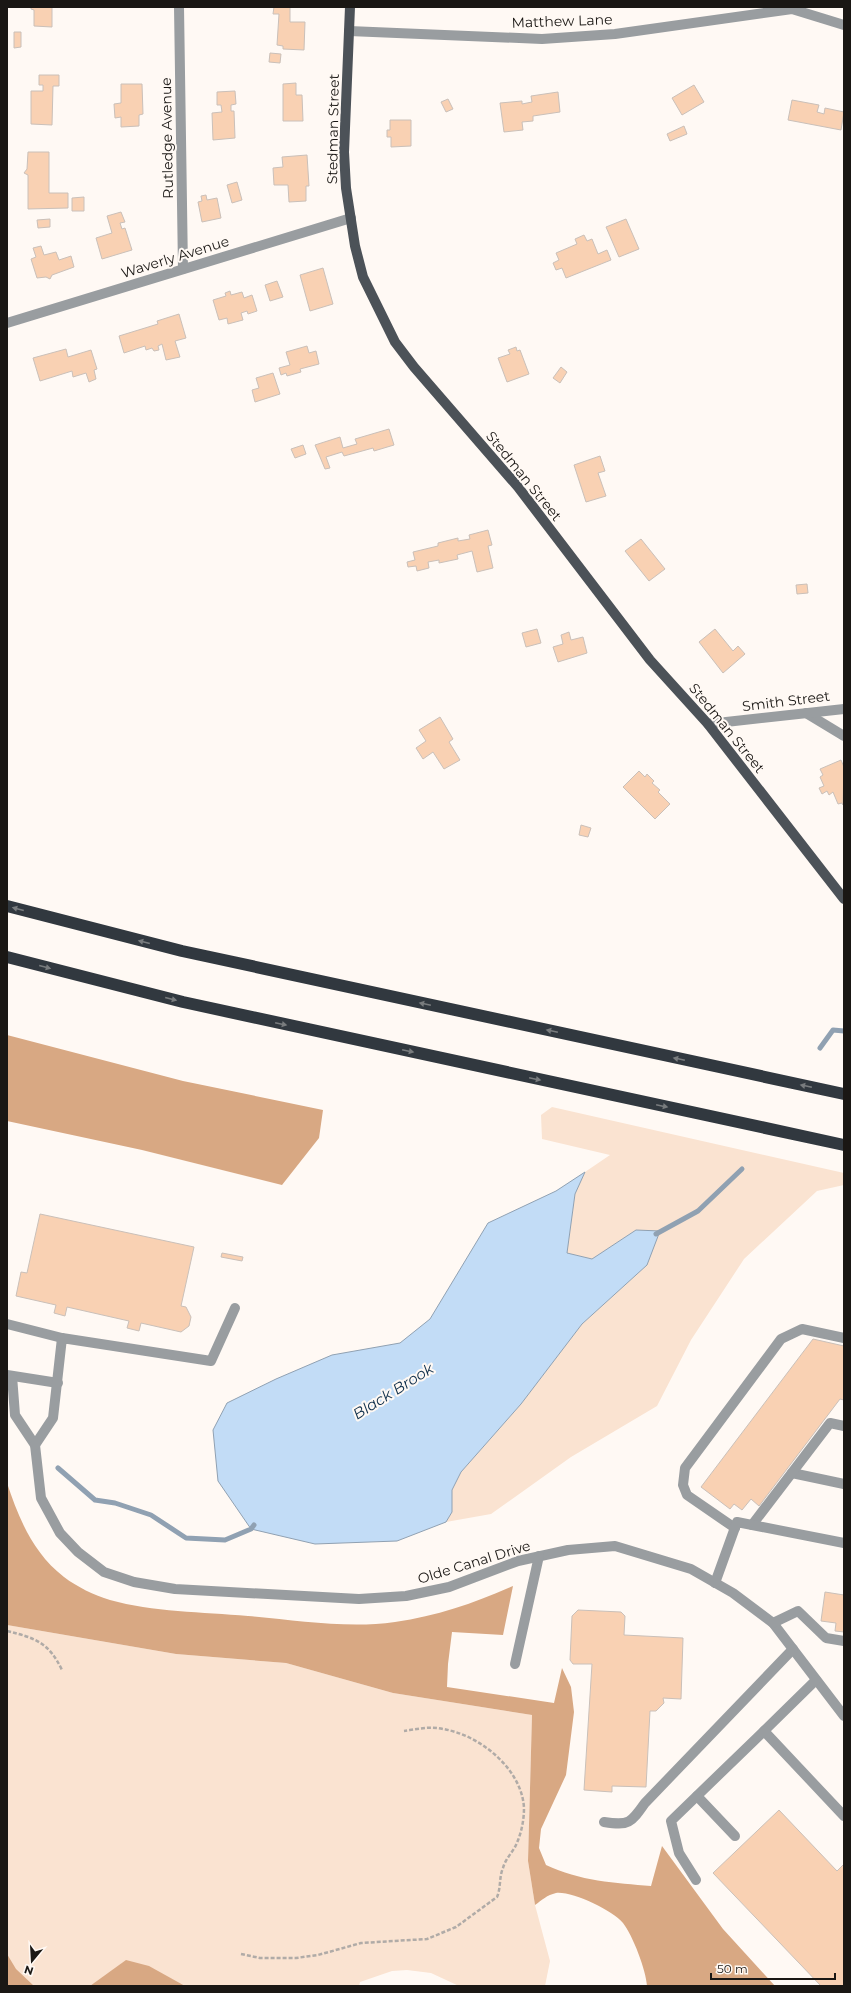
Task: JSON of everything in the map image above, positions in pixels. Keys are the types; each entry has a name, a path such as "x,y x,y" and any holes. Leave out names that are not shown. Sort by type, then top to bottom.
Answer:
{"highway":[{"path":"7,906 182,951 844,1094"},
{"path":"7,957 183,1002 844,1145"}],"main road":[{"name":"Stedman Street","path":"350,7 344,152 346,188 355,246 363,277 395,342 414,368 518,487 650,660 708,724 844,899"}],"street":[{"name":"Rutledge Avenue","path":"179,7 183,270"},
{"name":"Matthew Lane","path":"349,31 542,39 615,34 792,9 844,25"},
{"name":"Waverly Avenue","path":"7,323 351,218"},
{"name":"Smith Street","path":"708,724 844,709"},
{"path":"806,713 844,736"},
{"path":"7,1324 62,1338 211,1362 235,1308"},
{"path":"735,1528 687,1495 682,1485 685,1468 781,1339 802,1329 844,1338"},
{"path":"58,1383 9,1375 11,1414 35,1445 53,1418 58,1383 62,1338"},
{"path":"752,1525 830,1423 844,1426"},
{"name":"Olde Canal Drive","path":"35,1445 41,1498 60,1533 78,1552 104,1572 134,1582 175,1588 360,1599 406,1596 449,1587 518,1561 568,1550 615,1546 691,1569 733,1593 774,1623 844,1716"},
{"path":"792,1473 844,1484"},
{"path":"715,1583 737,1522 844,1543"},
{"path":"515,1664 539,1556"},
{"path":"774,1623 798,1611 826,1638 844,1641"},
{"path":"604,1822 622,1825 633,1820 645,1803 793,1649"},
{"path":"696,1880 679,1853 671,1821 816,1680"},
{"path":"764,1731 844,1816"},
{"path":"697,1796 735,1836"}],"path":[{"path":"7,1631 26,1635 47,1646 54,1654 62,1670"},
{"path":"241,1954 260,1958 296,1958 318,1955 361,1942 427,1939 456,1927 497,1897 502,1870 520,1833 523,1819 523,1798 512,1775 502,1761 484,1746 455,1732 434,1727 404,1731"}],"shaded area":[{"path":"7,1035 183,1081 323,1110 319,1138 282,1185 142,1150 7,1121"},
{"path":"552,1107 844,1173 844,1185 817,1191 744,1259 691,1340 657,1406 571,1457 491,1514 446,1522 452,1512 452,1490 461,1472 521,1404 582,1324 647,1265 636,1230 592,1259 567,1253 575,1194 585,1172 610,1155 542,1139 541,1115"},
{"path":"7,1483 28,1534 53,1568 69,1581 86,1590 104,1598 126,1604 178,1611 359,1625 395,1622 426,1616 470,1603 513,1586 503,1635 452,1632 447,1687 554,1703 562,1668 571,1687 574,1712 566,1775 541,1829 539,1848 546,1865 571,1875 584,1878 651,1886 662,1846 723,1929 775,1986 647,1986 642,1962 635,1944 627,1929 618,1918 591,1902 563,1893 550,1895 535,1905 528,1861 532,1715 393,1693 286,1663 176,1654 7,1625"},
{"path":"7,1625 176,1654 286,1663 393,1693 532,1715 528,1861 535,1905 550,1961 545,1986 459,1986 431,1973 407,1970 392,1971 360,1982 359,1986 7,1986"},
{"path":"7,1954 16,1969 34,1986 7,1986"},
{"path":"126,1960 149,1966 185,1986 90,1986"}],"water":[{"path":"585,1172 575,1194 567,1253 592,1259 636,1230 660,1231 647,1265 582,1324 521,1404 461,1472 452,1490 452,1512 446,1522 397,1541 315,1544 251,1529 218,1481 213,1430 227,1403 276,1379 332,1355 400,1343 430,1319 488,1223 556,1191"}],"building":[{"path":"31,7 52,7 52,27 34,26 34,10 31,9"},
{"path":"274,7 290,7 290,22 305,22 304,50 283,49 283,46 277,45 279,14 273,14"},
{"path":"14,32 21,32 21,47 14,48"},
{"path":"270,53 281,54 280,63 269,62"},
{"path":"39,75 59,75 59,86 53,86 52,125 31,124 31,91 43,91 43,85 39,85"},
{"path":"296,83 296,95 302,95 303,121 283,121 283,84"},
{"path":"121,84 142,84 143,114 139,115 139,126 121,127 121,117 115,118 114,104 121,103"},
{"path":"694,85 704,102 682,115 672,98"},
{"path":"235,91 236,104 231,105 231,111 234,111 235,138 213,140 212,113 222,112 221,105 217,105 217,92"},
{"path":"558,92 560,112 533,116 533,121 522,122 523,130 504,132 500,103 522,101 522,104 532,102 531,96"},
{"path":"448,99 453,109 446,112 441,102"},
{"path":"792,100 819,105 817,112 824,114 825,108 844,112 841,130 788,120"},
{"path":"390,120 411,120 411,146 391,147 391,137 387,137 387,130 390,130"},
{"path":"684,126 687,134 670,141 667,134"},
{"path":"28,152 49,152 49,193 68,193 68,208 28,209 28,175 24,173 27,169"},
{"path":"307,155 309,186 306,186 306,201 289,202 288,185 274,185 273,168 283,167 282,157"},
{"path":"237,182 242,200 232,203 227,185"},
{"path":"206,195 207,200 217,198 221,218 202,222 198,202 202,201 201,196"},
{"path":"84,197 84,211 72,211 72,198"},
{"path":"121,212 125,222 120,223 122,229 125,228 132,250 102,259 96,238 112,233 107,216"},
{"path":"50,219 50,227 38,228 37,220"},
{"path":"626,219 639,249 619,257 606,227"},
{"path":"584,235 587,241 592,239 598,254 607,250 611,260 566,278 562,268 556,270 553,263 559,260 556,253 577,244 575,239"},
{"path":"41,246 44,255 56,252 59,260 71,256 74,267 52,275 50,279 46,277 37,278 31,259 36,257 33,248"},
{"path":"323,268 333,304 310,311 300,275"},
{"path":"277,281 283,297 270,301 265,285"},
{"path":"230,291 231,295 242,292 244,298 252,295 257,311 248,314 247,311 241,313 243,320 228,324 227,318 219,320 213,300 226,296 225,293"},
{"path":"179,314 186,338 175,341 180,357 166,360 162,344 158,346 159,350 154,351 152,348 146,350 145,346 124,353 119,336 158,324 157,321"},
{"path":"307,346 309,353 316,351 319,364 300,369 301,372 287,376 286,373 281,375 279,368 290,365 286,352"},
{"path":"516,347 517,351 520,350 529,374 507,382 498,358 510,354 508,350"},
{"path":"66,349 68,357 91,350 97,369 94,370 96,379 89,382 86,373 73,377 72,371 40,381 33,358"},
{"path":"561,367 567,372 560,383 553,378"},
{"path":"273,373 280,394 255,402 252,390 259,388 256,378"},
{"path":"389,429 394,445 374,451 373,448 344,456 342,452 326,457 330,468 325,469 315,445 340,437 343,448 357,444 355,439"},
{"path":"303,445 306,454 295,458 291,449"},
{"path":"600,456 605,471 598,473 606,496 586,502 574,465"},
{"path":"488,530 492,545 488,546 493,568 477,572 472,551 457,555 458,559 439,563 439,560 428,562 429,568 417,571 416,566 408,567 407,562 415,560 413,552 438,546 438,543 458,538 458,541 470,539 469,535"},
{"path":"641,539 665,569 649,581 625,551"},
{"path":"807,584 808,593 797,594 796,585"},
{"path":"537,629 541,643 526,647 522,633"},
{"path":"715,629 733,651 738,646 745,654 723,673 699,642"},
{"path":"569,632 571,640 583,637 587,653 558,662 553,647 563,644 561,635"},
{"path":"440,717 453,739 449,742 460,760 444,769 433,752 423,759 416,748 426,741 419,730"},
{"path":"841,760 844,767 843,805 842,803 838,804 833,792 829,795 827,791 822,794 819,788 824,786 820,777 823,775 820,769"},
{"path":"639,771 645,777 647,774 654,781 652,783 660,790 658,792 670,804 655,819 623,787"},
{"path":"581,825 591,828 588,837 579,835"},
{"path":"40,1214 194,1247 181,1306 186,1307 191,1317 189,1326 181,1332 141,1323 139,1331 127,1328 129,1321 67,1307 65,1316 54,1313 56,1305 16,1296 21,1272 27,1273"},
{"path":"222,1253 243,1257 242,1261 221,1257"},
{"path":"813,1339 844,1346 844,1400 840,1399 759,1506 751,1499 742,1510 734,1504 730,1509 701,1487"},
{"path":"825,1592 844,1595 844,1632 835,1631 836,1623 821,1621"},
{"path":"578,1610 621,1612 625,1616 624,1635 683,1638 681,1699 663,1698 664,1703 656,1711 650,1711 646,1787 612,1786 612,1792 584,1790 592,1664 573,1664 570,1660 572,1616"},
{"path":"779,1810 837,1871 844,1864 844,1986 821,1986 713,1873"}],"waterway":[{"name":"Black Brook","path":"820,1048 833,1030 844,1031"},
{"name":"Black Brook","path":"656,1234 698,1211 742,1169"},
{"name":"Black Brook","path":"58,1468 95,1500 115,1503 151,1515 186,1538 225,1540 251,1529 254,1525"}]}
